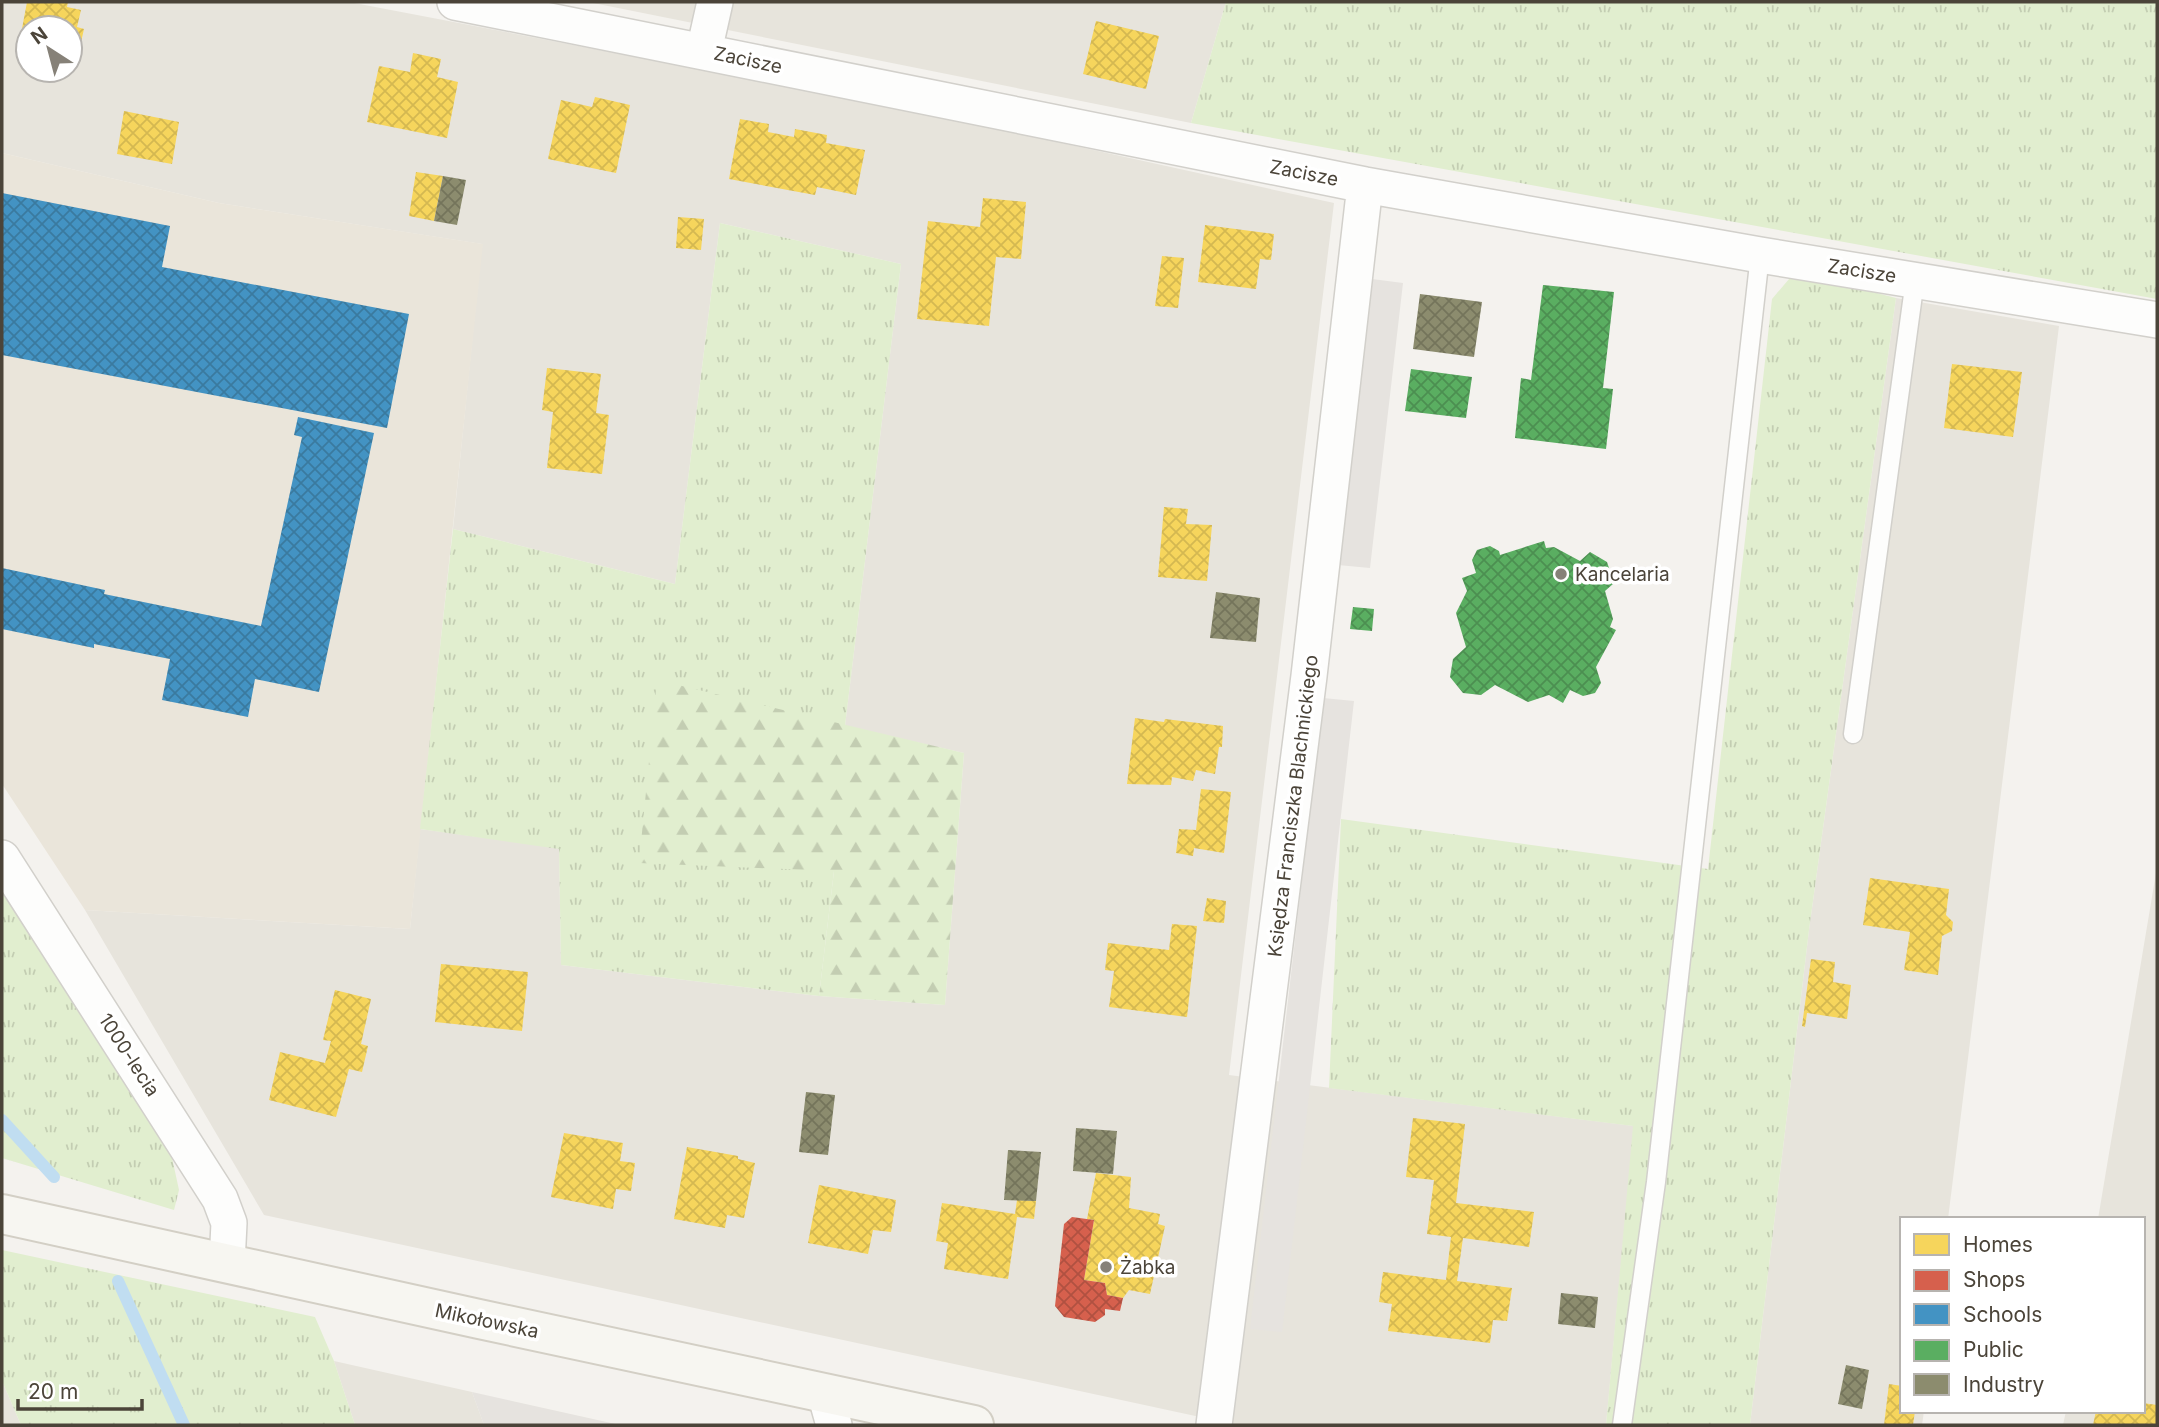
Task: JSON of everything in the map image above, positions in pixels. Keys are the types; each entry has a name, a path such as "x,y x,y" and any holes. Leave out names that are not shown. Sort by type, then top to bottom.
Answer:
{"main road":[{"name":"Mikołowska","path":"2,1213 479,1320 829,1409 974,1425"}],"street":[{"name":"Zacisze","path":"455,2 1365,185 1760,255 2157,320"},
{"path":"704,51 715,2"},
{"name":"Księdza Franciszka Blachnickiego","path":"1214,1425 1309,676 1365,185"},
{"name":"1000-lecia","path":"2,858 220,1199 229,1223 227,1263"}],"lane":[{"path":"1622,1425 1656,1182 1760,255"},
{"path":"1853,734 1915,280"}],"shaded area":[{"path":"2,2 349,2 902,108 1334,203 1229,1075 1634,1126 1606,1425 1237,1425 264,1215 85,910 410,929 420,829 559,848 561,965 819,996 945,1005 964,753 845,726 901,264 720,223 675,584 453,529 482,244 219,203 2,153"},
{"path":"588,2 1226,2 1191,123"},
{"path":"2,153 219,203 483,244 410,929 85,910 2,784"},
{"path":"1372,279 1403,283 1370,568 1338,565"},
{"path":"1896,298 2059,326 1948,1217 1900,1217 1900,1413 1924,1413 1922,1425 1750,1425 1809,930"},
{"path":"1323,698 1354,701 1282,1332 1250,1329"},
{"path":"2157,867 2157,1425 2063,1425 2066,1413 2145,1413 2145,1217 2098,1217"},
{"path":"334,1361 472,1392 484,1425 355,1425"},
{"path":"2,1381 21,1425 2,1425"},
{"path":"472,1392 512,1401 620,1425 484,1425"}],"green space":[{"path":"1226,2 2157,2 2157,299 1191,123"},
{"path":"720,223 901,264 845,726 657,681 834,871 819,996 561,965 559,849 420,829 453,529 675,584"},
{"path":"1795,272 1896,298 1809,930 1750,1425 1606,1425 1633,1126 1329,1088 1341,819 1708,869 1772,299"},
{"path":"657,680 964,753 945,1005 819,996 834,871 639,863"},
{"path":"2,885 116,1070 171,1153 179,1190 174,1210 2,1158"},
{"path":"2,1250 315,1317 334,1361 355,1425 21,1425 2,1381"}],"building: Homes":[{"path":"27,2 68,2 67,7 81,10 80,14 25,14"},
{"path":"1096,21 1159,36 1146,89 1083,74"},
{"path":"413,53 441,59 437,77 458,82 447,138 367,122 379,66 410,72"},
{"path":"595,97 630,105 616,173 548,159 561,100 592,107"},
{"path":"124,111 179,122 172,164 117,154"},
{"path":"740,119 769,124 768,132 794,137 795,129 827,135 826,143 865,150 856,195 817,187 815,195 729,179"},
{"path":"416,172 443,176 434,221 409,216"},
{"path":"983,198 1026,202 1021,259 996,257 989,326 917,319 928,221 980,227"},
{"path":"678,217 704,219 701,250 676,248"},
{"path":"1205,225 1274,234 1271,260 1260,259 1256,289 1198,282"},
{"path":"1162,256 1184,258 1178,308 1155,306"},
{"path":"1952,364 2022,372 2013,437 1944,428"},
{"path":"547,368 601,374 596,413 609,415 602,474 547,468 553,412 542,410"},
{"path":"1164,507 1188,509 1186,524 1212,525 1207,581 1158,577"},
{"path":"1135,718 1223,726 1222,747 1219,747 1215,774 1196,770 1193,781 1172,777 1171,785 1127,784"},
{"path":"1201,789 1231,792 1224,853 1194,848 1193,856 1176,853 1179,829 1196,830"},
{"path":"1870,878 1949,889 1946,915 1953,922 1952,931 1942,936 1938,975 1904,970 1910,932 1863,925"},
{"path":"1207,898 1226,901 1224,923 1203,921"},
{"path":"1172,924 1197,926 1187,1017 1109,1007 1114,971 1105,970 1108,943 1169,950"},
{"path":"1811,959 1835,962 1833,982 1851,985 1847,1019 1807,1013 1805,1027 1802,1026"},
{"path":"441,964 528,972 522,1031 435,1022"},
{"path":"335,990 371,999 361,1044 368,1046 362,1072 349,1069 336,1117 269,1100 280,1052 325,1063 331,1041 323,1040"},
{"path":"1413,1118 1465,1124 1456,1203 1534,1212 1529,1247 1463,1238 1457,1281 1512,1288 1507,1321 1493,1320 1490,1343 1388,1331 1392,1304 1379,1302 1383,1272 1446,1280 1451,1237 1427,1234 1434,1180 1406,1177"},
{"path":"564,1133 623,1143 620,1161 635,1163 631,1191 616,1189 613,1209 551,1197"},
{"path":"687,1147 738,1156 738,1159 755,1163 744,1218 727,1215 725,1228 674,1219"},
{"path":"1096,1173 1131,1177 1129,1208 1160,1214 1158,1224 1165,1226 1150,1294 1129,1290 1123,1298 1107,1295 1105,1283 1084,1280 1094,1220 1087,1219"},
{"path":"819,1185 896,1200 891,1232 873,1230 868,1254 808,1243"},
{"path":"1017,1200 1036,1201 1034,1219 1017,1217 1008,1279 944,1269 948,1243 936,1241 942,1203 1015,1214"},
{"path":"1889,1384 1900,1386 1900,1413 1915,1413 1913,1425 1884,1425"},
{"path":"2145,1403 2157,1405 2157,1425 2093,1425 2096,1413 2145,1413"}],"building: Shops":[{"path":"1072,1217 1094,1220 1084,1280 1105,1283 1107,1295 1123,1298 1120,1311 1105,1309 1105,1315 1095,1322 1064,1317 1055,1306 1064,1224"}],"building: Schools":[{"path":"2,193 170,226 162,267 409,314 387,428 2,355"},
{"path":"298,417 374,433 319,692 255,679 248,717 162,700 170,659 94,644 94,648 2,629 2,568 105,590 104,594 261,626 302,437 294,435"}],"building: Public":[{"path":"1543,285 1614,292 1603,388 1613,389 1606,449 1515,438 1521,378 1531,380"},
{"path":"1411,369 1472,377 1466,418 1405,411"},
{"path":"1544,541 1546,548 1554,547 1580,561 1590,552 1607,562 1614,583 1605,591 1613,619 1610,627 1616,630 1596,667 1601,683 1595,693 1583,696 1570,690 1563,703 1549,695 1528,702 1495,685 1481,695 1463,693 1450,677 1453,659 1466,647 1456,613 1467,591 1462,578 1476,573 1472,560 1477,550 1490,546 1499,551 1500,555"},
{"path":"1353,607 1374,609 1372,631 1350,629"}],"building: Industry":[{"path":"443,176 466,180 457,225 434,221"},
{"path":"1420,294 1482,302 1474,357 1413,349"},
{"path":"1216,592 1260,598 1256,642 1210,638"},
{"path":"806,1092 835,1095 828,1155 799,1152"},
{"path":"1076,1128 1117,1131 1113,1174 1073,1171"},
{"path":"1008,1150 1041,1152 1036,1201 1004,1200"},
{"path":"1561,1293 1598,1297 1595,1328 1558,1324"},
{"path":"1846,1365 1869,1370 1862,1409 1838,1404"}],"waterway":[{"path":"2,1120 54,1177"},
{"path":"118,1281 184,1425"}],"place":[{"name":"Kancelaria","path":"1561,574"},
{"name":"Żabka","path":"1106,1267"}]}
